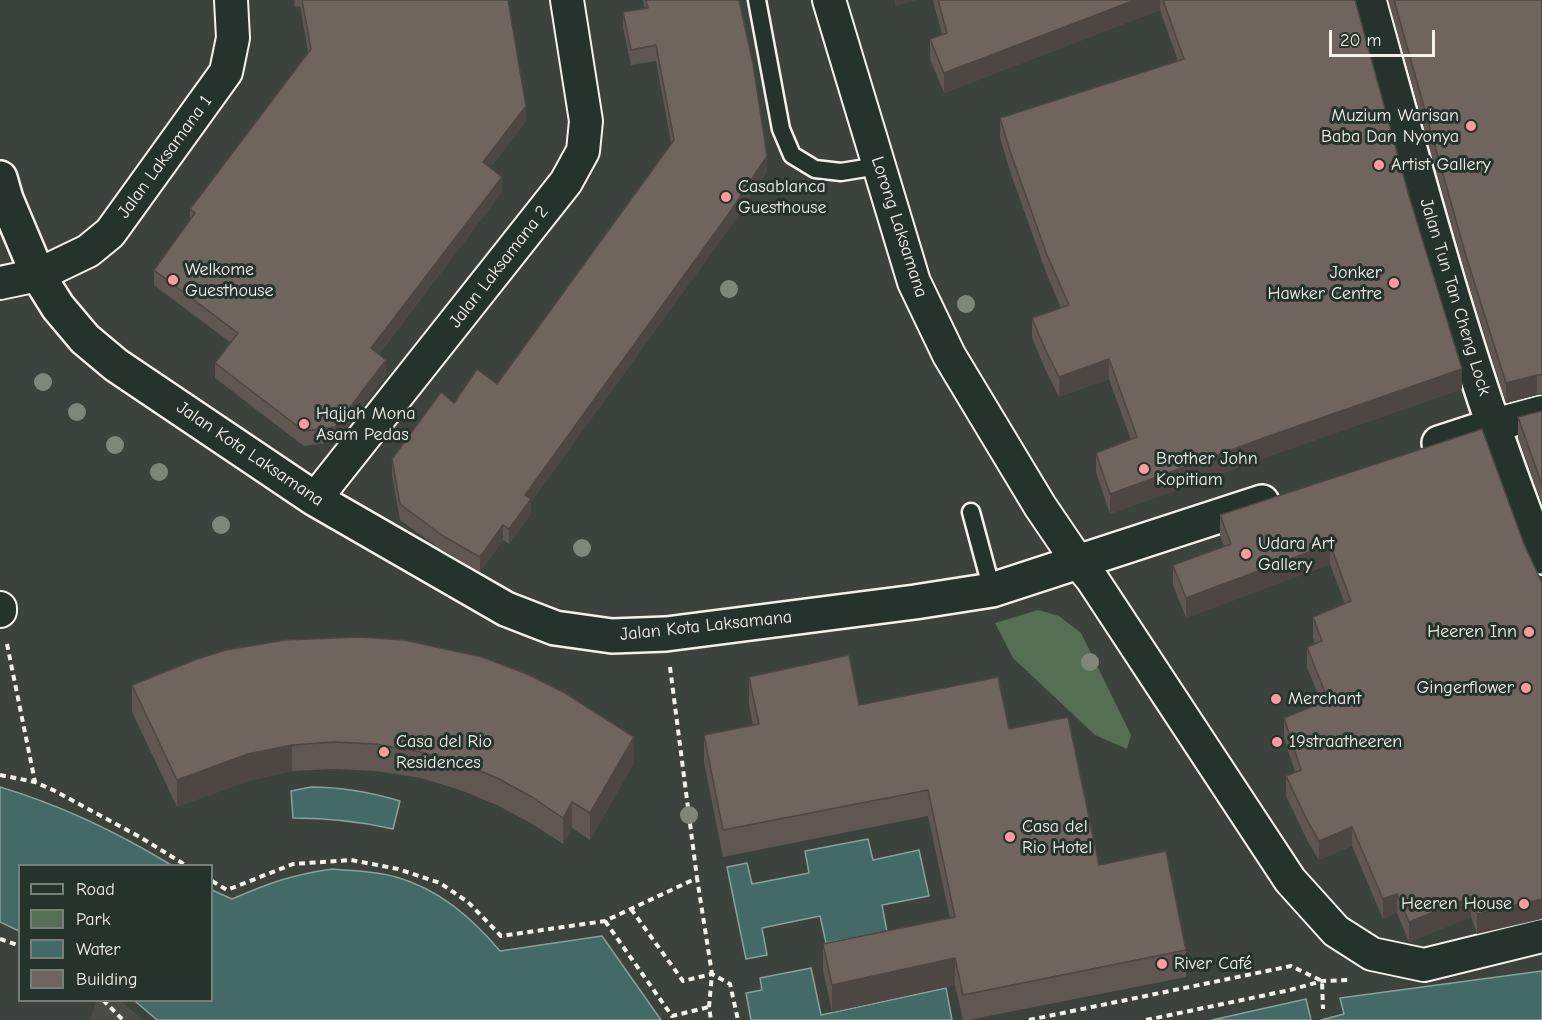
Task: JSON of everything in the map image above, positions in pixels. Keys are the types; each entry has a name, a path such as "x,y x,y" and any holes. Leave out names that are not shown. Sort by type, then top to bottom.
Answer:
{"street":[{"name":"Jalan Laksamana 1","path":"0,283 38,275 88,251 110,233 226,72 233,38 231,0"},
{"name":"Jalan Laksamana 2","path":"315,499 566,182 583,151 586,121 567,0"},
{"name":"Lorong Laksamana","path":"829,0 914,282 949,355 1040,506 1092,579 1290,880 1364,966"},
{"name":"Jalan Tun Tan Cheng Lock","path":"1369,0 1456,307 1517,493 1542,557"},
{"name":"Jalan Kota Laksamana","path":"0,178 6,199 38,275 58,307 85,339 116,364 315,499 506,609 555,628 612,636 666,634 992,590 1290,492"},
{"path":"1415,451 1542,412"},
{"path":"1364,966 1424,965 1542,936"}],"lane":[{"path":"757,0 781,129 792,155 815,169 841,172 878,166"},
{"path":"971,512 992,590"}],"path":[{"path":"0,610 36,782"},
{"path":"666,634 696,878 712,974 709,1007 711,1020"},
{"path":"0,775 36,782 140,837 184,864"},
{"path":"213,882 227,890 293,864 351,860 398,869 440,883 468,902 501,936 605,921 696,878"},
{"path":"631,909 683,981 712,974 730,984 738,1020"},
{"path":"605,921 672,1016 709,1007"},
{"path":"0,939 18,945"},
{"path":"1029,1020 1291,966 1322,981"},
{"path":"1146,1020 1290,990 1364,966"},
{"path":"1322,981 1323,1009"},
{"path":"105,1002 123,1020"}],"shaded area":[{"path":"96,1002 122,1002 143,1020 90,1020"}],"green space":[{"path":"1038,610 1059,616 1081,633 1131,735 1127,749 1095,735 1013,658 995,623"}],"water":[{"path":"0,787 88,820 169,864 18,864 18,931 0,922"},
{"path":"311,787 356,791 400,801 393,829 343,820 293,818 291,791"},
{"path":"868,839 873,860 919,850 929,896 882,905 887,932 826,943 820,916 762,928 767,955 746,959 727,867 747,863 752,884 809,873 805,851"},
{"path":"332,869 372,872 412,882 454,906 500,951 602,936 661,1020 157,1020 136,1002 213,1002 213,890 232,899 280,880"},
{"path":"811,968 821,1015 946,988 952,1020 751,1020 746,993 762,990 760,978"},
{"path":"1542,971 1542,1020 1321,1020 1344,1014 1340,998"},
{"path":"1306,999 1311,1020 1212,1020"}],"building":[{"path":"302,0 508,0 526,106 483,162 502,177 371,348 386,360 335,427 304,431 215,363 238,333 154,270 195,213 190,209 311,49"},
{"path":"646,0 739,0 753,64 767,156 730,212 525,495 531,499 509,529 503,525 480,557 443,536 400,504 392,459 441,392 454,403 477,369 497,384 674,140 656,45 631,50 623,12 648,8"},
{"path":"938,0 1135,0 944,73 930,39 947,33"},
{"path":"1163,0 1355,0 1409,196 1462,369 1110,494 1096,453 1137,437 1109,359 1059,377 1045,349 1032,318 1069,305 1047,255 1000,118 1184,59"},
{"path":"1394,0 1542,0 1542,375 1506,383 1466,256"},
{"path":"1542,411 1542,485 1518,417"},
{"path":"1482,429 1524,544 1542,583 1542,899 1477,914 1471,897 1409,922 1397,894 1383,899 1352,827 1319,841 1286,776 1301,770 1284,718 1328,700 1307,647 1322,641 1313,617 1351,601 1330,544 1186,598 1173,565 1231,544 1220,515"},
{"name":"Casa del Rio Residences","path":"360,637 404,640 482,657 527,674 565,693 634,737 590,813 572,802 563,818 532,797 497,778 463,764 421,752 375,744 334,742 292,745 248,754 177,780 132,685 226,650 285,640"},
{"name":"Casa del Rio Hotel","path":"849,655 859,705 998,677 1009,729 1068,717 1099,865 1166,851 1186,950 963,995 955,958 832,985 823,944 955,917 928,790 723,830 704,735 759,724 749,677"}],"place":[{"name":"Muzium Warisan Baba Dan Nyonya","path":"1471,126"},
{"name":"Artist Gallery","path":"1379,165"},
{"name":"Casablanca Guesthouse","path":"726,197"},
{"name":"Welkome Guesthouse","path":"173,280"},
{"name":"Jonker Hawker Centre","path":"1394,283"},
{"name":"Hajjah Mona Asam Pedas","path":"304,424"},
{"name":"Brother John Kopitiam","path":"1144,469"},
{"name":"Udara Art Gallery","path":"1246,554"},
{"name":"Heeren Inn","path":"1529,632"},
{"name":"Gingerflower","path":"1526,688"},
{"name":"Merchant","path":"1276,699"},
{"name":"19straatheeren","path":"1277,742"},
{"name":"Casa del Rio Residences","path":"384,752"},
{"name":"Casa del Rio Hotel","path":"1010,837"},
{"name":"Heeren House","path":"1524,904"},
{"name":"River Café","path":"1162,964"}]}
